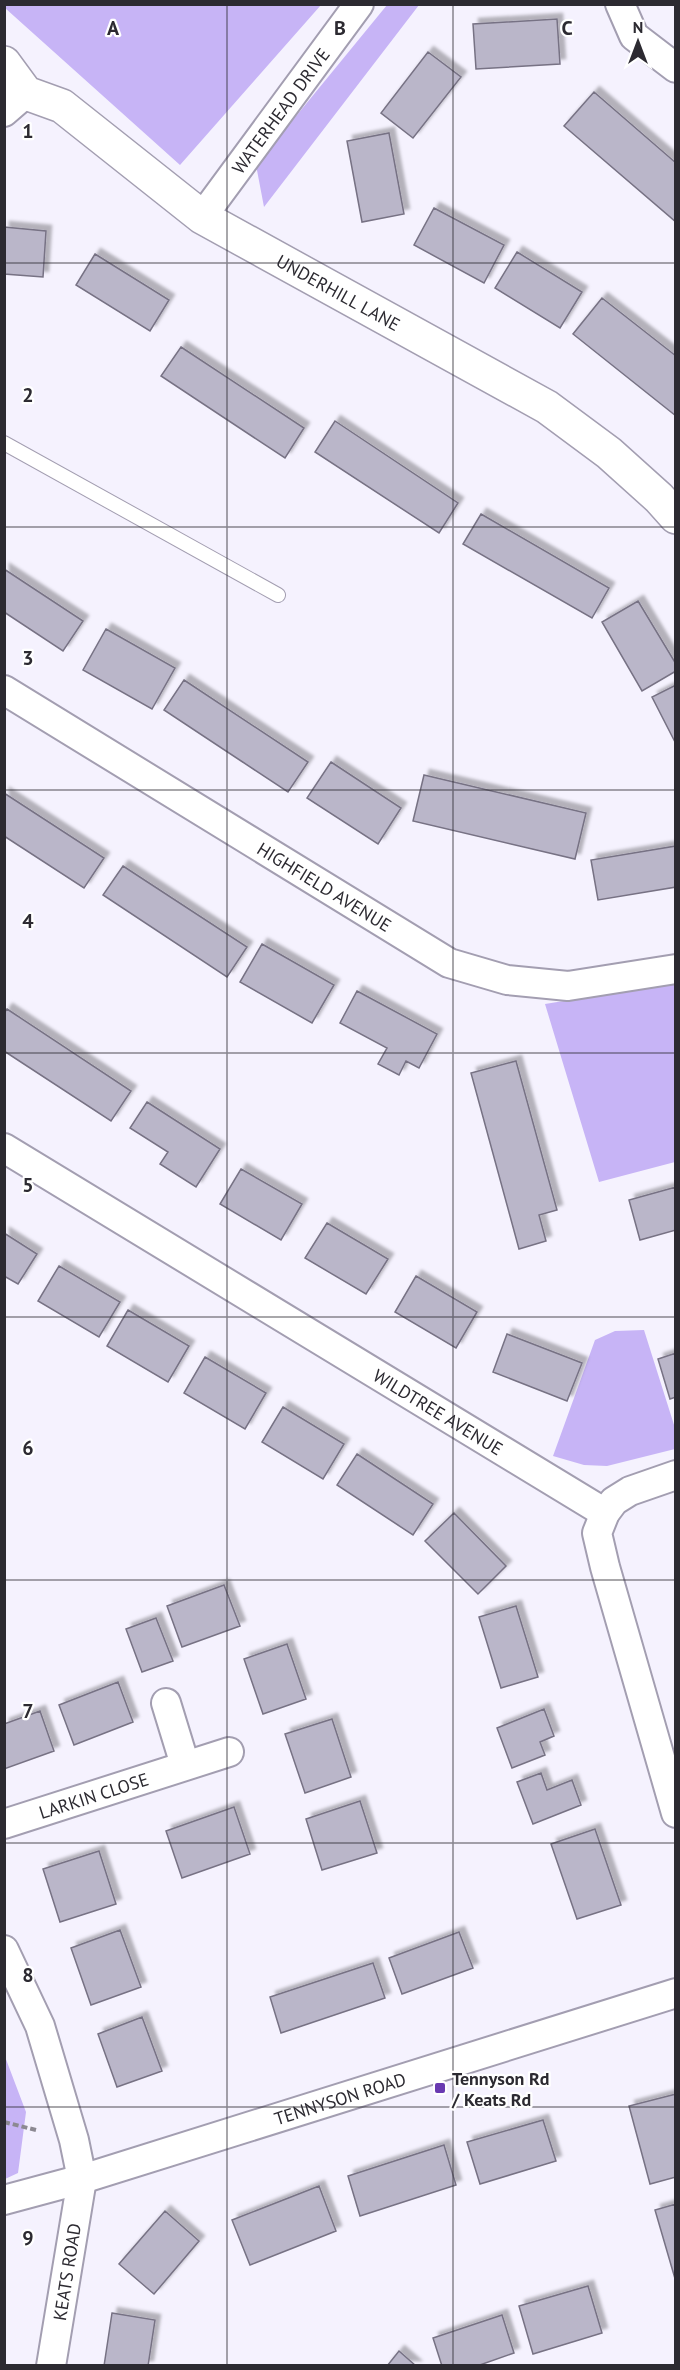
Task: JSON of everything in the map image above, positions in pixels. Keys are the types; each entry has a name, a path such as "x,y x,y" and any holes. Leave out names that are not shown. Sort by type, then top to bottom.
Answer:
{"street":[{"name":"WATERHEAD DRIVE","path":"202,217 359,4"},
{"path":"620,4 634,36 675,68"},
{"name":"UNDERHILL LANE","path":"4,63 15,103 62,106 202,217 547,407 609,453 659,498 675,518"},
{"name":"HIGHFIELD AVENUE","path":"4,690 449,963 507,980 568,986 675,969"},
{"name":"WILDTREE AVENUE","path":"4,1148 605,1513"},
{"path":"675,1475 630,1491 614,1501 605,1513 597,1533 675,1813"},
{"path":"166,1703 185,1765"},
{"name":"LARKIN CLOSE","path":"4,1824 229,1752"},
{"path":"4,1950 40,2026 74,2140 82,2179"},
{"name":"TENNYSON ROAD","path":"4,2200 82,2179 675,1993"},
{"name":"KEATS ROAD","path":"51,2366 82,2179"}],"lane":[{"path":"4,443 278,596"}],"shaded area":[{"path":"5,4 321,5 180,165"},
{"path":"387,5 419,5 264,207 256,165"},
{"path":"675,983 675,1162 599,1182 545,1004"},
{"path":"644,1330 675,1428 675,1449 607,1466 584,1465 553,1456 595,1340 615,1331"},
{"path":"4,2054 26,2112 18,2173 5,2179"}],"building":[{"path":"557,19 560,64 476,69 473,24"},
{"path":"428,52 461,77 413,138 381,113"},
{"path":"594,92 676,163 676,222 564,126"},
{"path":"389,133 404,214 362,222 347,141"},
{"path":"434,208 504,245 484,283 414,245"},
{"path":"4,227 46,231 43,277 4,274"},
{"path":"517,252 582,292 560,328 495,288"},
{"path":"95,254 169,300 150,331 76,285"},
{"path":"602,298 676,356 676,416 573,334"},
{"path":"181,347 304,428 285,458 161,376"},
{"path":"335,421 458,503 439,533 315,452"},
{"path":"481,514 609,588 592,618 463,544"},
{"path":"4,569 83,621 63,651 4,612"},
{"path":"638,601 676,664 676,671 642,691 602,622"},
{"path":"106,629 175,668 152,709 83,670"},
{"path":"184,680 308,762 288,792 164,710"},
{"path":"676,685 676,744 652,697"},
{"path":"331,762 401,808 378,844 307,798"},
{"path":"424,775 586,813 575,859 413,821"},
{"path":"4,793 104,858 84,888 4,836"},
{"path":"676,846 676,887 598,900 591,860"},
{"path":"123,866 247,947 227,977 103,895"},
{"path":"262,944 334,985 312,1023 240,982"},
{"path":"357,991 437,1034 419,1068 406,1061 399,1075 378,1064 387,1048 340,1023"},
{"path":"7,1009 131,1091 111,1121 4,1051 4,1013"},
{"path":"516,1061 557,1210 539,1215 546,1241 519,1249 471,1073"},
{"path":"147,1102 220,1149 196,1187 160,1164 168,1152 130,1128"},
{"path":"241,1169 302,1204 281,1240 220,1204"},
{"path":"676,1187 676,1230 640,1240 629,1200"},
{"path":"327,1223 388,1259 366,1294 305,1258"},
{"path":"4,1233 37,1254 18,1284 4,1276"},
{"path":"59,1266 120,1302 99,1337 38,1301"},
{"path":"416,1276 477,1312 456,1348 395,1312"},
{"path":"128,1310 189,1346 168,1382 107,1346"},
{"path":"507,1334 582,1363 567,1401 493,1372"},
{"path":"676,1353 676,1397 670,1399 658,1359"},
{"path":"205,1357 266,1393 245,1429 184,1393"},
{"path":"283,1407 344,1444 323,1479 262,1442"},
{"path":"357,1454 433,1504 413,1535 337,1485"},
{"path":"454,1513 506,1566 478,1594 425,1541"},
{"path":"224,1585 240,1626 182,1647 167,1606"},
{"path":"516,1606 538,1677 501,1688 479,1617"},
{"path":"156,1618 173,1661 142,1672 126,1629"},
{"path":"287,1644 306,1699 263,1714 244,1659"},
{"path":"118,1682 133,1722 74,1745 59,1705"},
{"path":"544,1709 554,1736 540,1742 545,1755 512,1768 497,1728"},
{"path":"40,1711 54,1751 4,1769 4,1724"},
{"path":"332,1719 351,1777 305,1793 285,1734"},
{"path":"541,1773 547,1790 572,1780 581,1805 533,1824 517,1782"},
{"path":"360,1801 377,1853 322,1870 306,1819"},
{"path":"234,1807 250,1854 182,1878 166,1831"},
{"path":"595,1829 621,1905 577,1919 551,1844"},
{"path":"99,1851 116,1904 60,1922 43,1869"},
{"path":"120,1930 141,1987 91,2005 71,1948"},
{"path":"459,1932 473,1968 402,1994 389,1958"},
{"path":"373,1963 385,1998 281,2033 270,1997"},
{"path":"142,2017 162,2071 117,2087 98,2034"},
{"path":"676,2094 676,2177 650,2184 629,2106"},
{"path":"543,2120 556,2161 480,2184 467,2142"},
{"path":"444,2145 456,2185 360,2216 348,2176"},
{"path":"319,2186 336,2231 250,2265 232,2220"},
{"path":"676,2204 676,2282 655,2210"},
{"path":"165,2211 199,2241 154,2294 119,2264"},
{"path":"588,2286 602,2333 533,2354 519,2306"},
{"path":"112,2313 155,2320 148,2366 104,2366"},
{"path":"502,2315 514,2353 477,2366 442,2366 433,2338"},
{"path":"399,2351 416,2366 387,2366"}],"place":[{"name":"Tennyson Rd / Keats Rd","path":"440,2088"}]}
